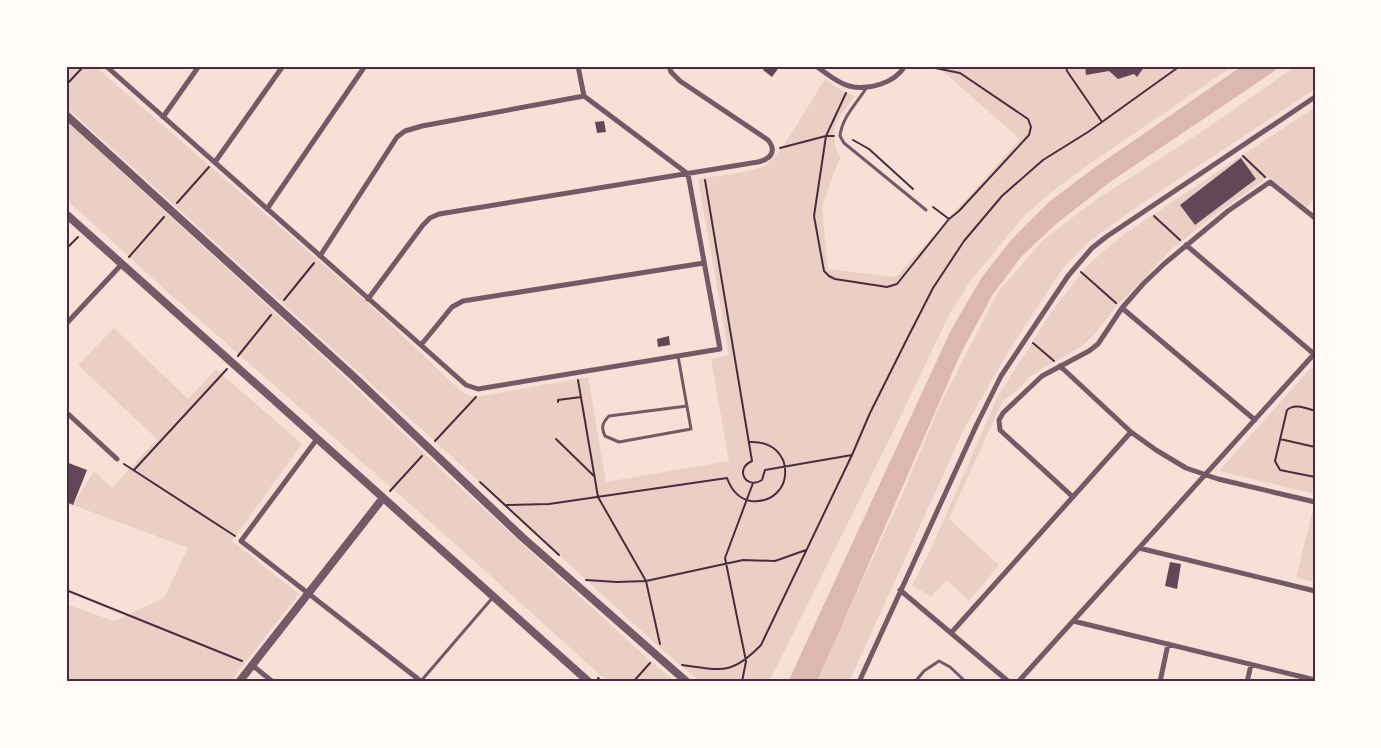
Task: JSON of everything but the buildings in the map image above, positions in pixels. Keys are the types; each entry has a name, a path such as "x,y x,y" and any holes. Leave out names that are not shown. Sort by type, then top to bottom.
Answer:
{"street":[{"path":"106,66 466,385 478,389 720,349 688,174 584,96 578,66"},
{"path":"163,117 199,66"},
{"path":"214,162 283,66"},
{"path":"267,209 365,66"},
{"path":"368,299 423,225 430,218 439,214 688,174 766,160 771,156 772,147 768,140 680,81 671,72 669,66"},
{"path":"816,66 836,80 849,86 867,87 893,79 905,66"},
{"path":"320,256 397,136 405,131 422,126 584,96"},
{"path":"859,682 981,415 1001,376 1075,267 1092,248 1315,97"},
{"path":"66,115 340,364 522,537 687,682"},
{"path":"1073,497 1000,430 999,420 1003,413 1042,376 1089,351 1098,344 1122,308 1143,284 1186,245 1270,182 1314,215"},
{"path":"66,214 589,682"},
{"path":"1018,682 1314,354 1186,245"},
{"path":"421,344 456,303 704,263"},
{"path":"66,324 122,264"},
{"path":"1122,308 1255,420"},
{"path":"1060,366 1131,432 1179,464 1206,475 1315,502"},
{"path":"66,412 118,460"},
{"path":"951,633 1131,432"},
{"path":"317,439 241,541 422,681"},
{"path":"239,682 383,498"},
{"path":"1139,548 1315,591"},
{"path":"900,590 1009,682"},
{"path":"1073,621 1315,680"},
{"path":"1160,682 1168,644"},
{"path":"252,665 272,682"},
{"path":"1247,682 1251,665"}],"lane":[{"path":"867,87 845,119 840,136 844,143 926,210"},
{"path":"678,356 687,406 691,429 619,442 605,436 602,430 604,421 609,416 687,406"},
{"path":"422,681 494,596"},
{"path":"915,682 924,670 939,661 950,667 966,682"}],"path":[{"path":"66,86 84,66"},
{"path":"849,86 826,136 814,216 824,271 834,279 887,287 897,284 949,219 959,211 1030,135 1031,128 1028,119 960,73 925,66"},
{"path":"1066,66 1067,71 1102,122"},
{"path":"680,664 723,670 746,661 761,645 852,455 870,413 933,288 964,241 1002,196 1043,160 1102,122 1180,66"},
{"path":"772,147 826,136"},
{"path":"1236,150 1270,182"},
{"path":"703,171 752,461 743,469 743,475 753,483 762,480 766,470 852,455"},
{"path":"1148,209 1186,245"},
{"path":"66,249 79,235"},
{"path":"1075,267 1122,308"},
{"path":"1026,337 1060,366"},
{"path":"134,470 232,363"},
{"path":"577,373 598,497 646,581 661,649 634,682"},
{"path":"558,402 558,400 581,397"},
{"path":"1315,410 1297,406 1291,406 1287,410 1275,461 1276,466 1280,470 1315,477"},
{"path":"556,439 594,476"},
{"path":"1280,439 1315,447"},
{"path":"506,506 549,504 727,478 731,488 738,496 759,502 771,498 780,490 785,479 786,467 776,450 768,444 749,442"},
{"path":"118,460 241,541"},
{"path":"742,682 746,661 725,558 753,483"},
{"path":"586,580 646,581 743,560 775,561 806,550"},
{"path":"66,590 252,665"}],"shaded area":[{"path":"66,66 95,66 370,305 467,395 476,397 588,377 606,482 729,461 711,359 729,355 698,179 743,172 766,165 780,150 825,79 842,91 855,96 836,125 834,140 841,158 822,207 828,269 896,277 1020,139 937,66 1233,66 1085,167 1055,189 1024,216 971,280 949,315 769,682 701,682 661,649 66,107"},
{"path":"1242,66 1282,66 1110,182 1056,224 1021,257 993,294 961,353 817,682 788,682 951,330 982,277 1012,239 1049,202 1094,168"},
{"path":"1296,66 1315,66 1315,89 1135,208 1091,240 1063,268 1007,354 965,427 849,682 818,682 838,633 903,493 939,407 998,292 1044,239 1097,199 1203,131"},
{"path":"1315,107 1315,199 1307,207 1268,177 1209,219 1172,249 1115,308 1094,335 1082,346 1030,376 1019,389 1004,400 949,519 999,565 969,601 947,580 931,597 912,585 930,551 998,396 1052,311 1086,267 1127,232"},
{"path":"66,121 320,354 450,478 647,658 676,682 608,682 434,525 161,286 66,199"},
{"path":"114,328 188,399 216,369 302,444 232,541 299,594 230,682 66,682 66,604 114,621 164,598 188,548 73,505 94,471 112,488 157,439 78,365"},
{"path":"1315,363 1315,494 1219,471"},
{"path":"1313,509 1315,509 1315,582 1296,578"}]}
